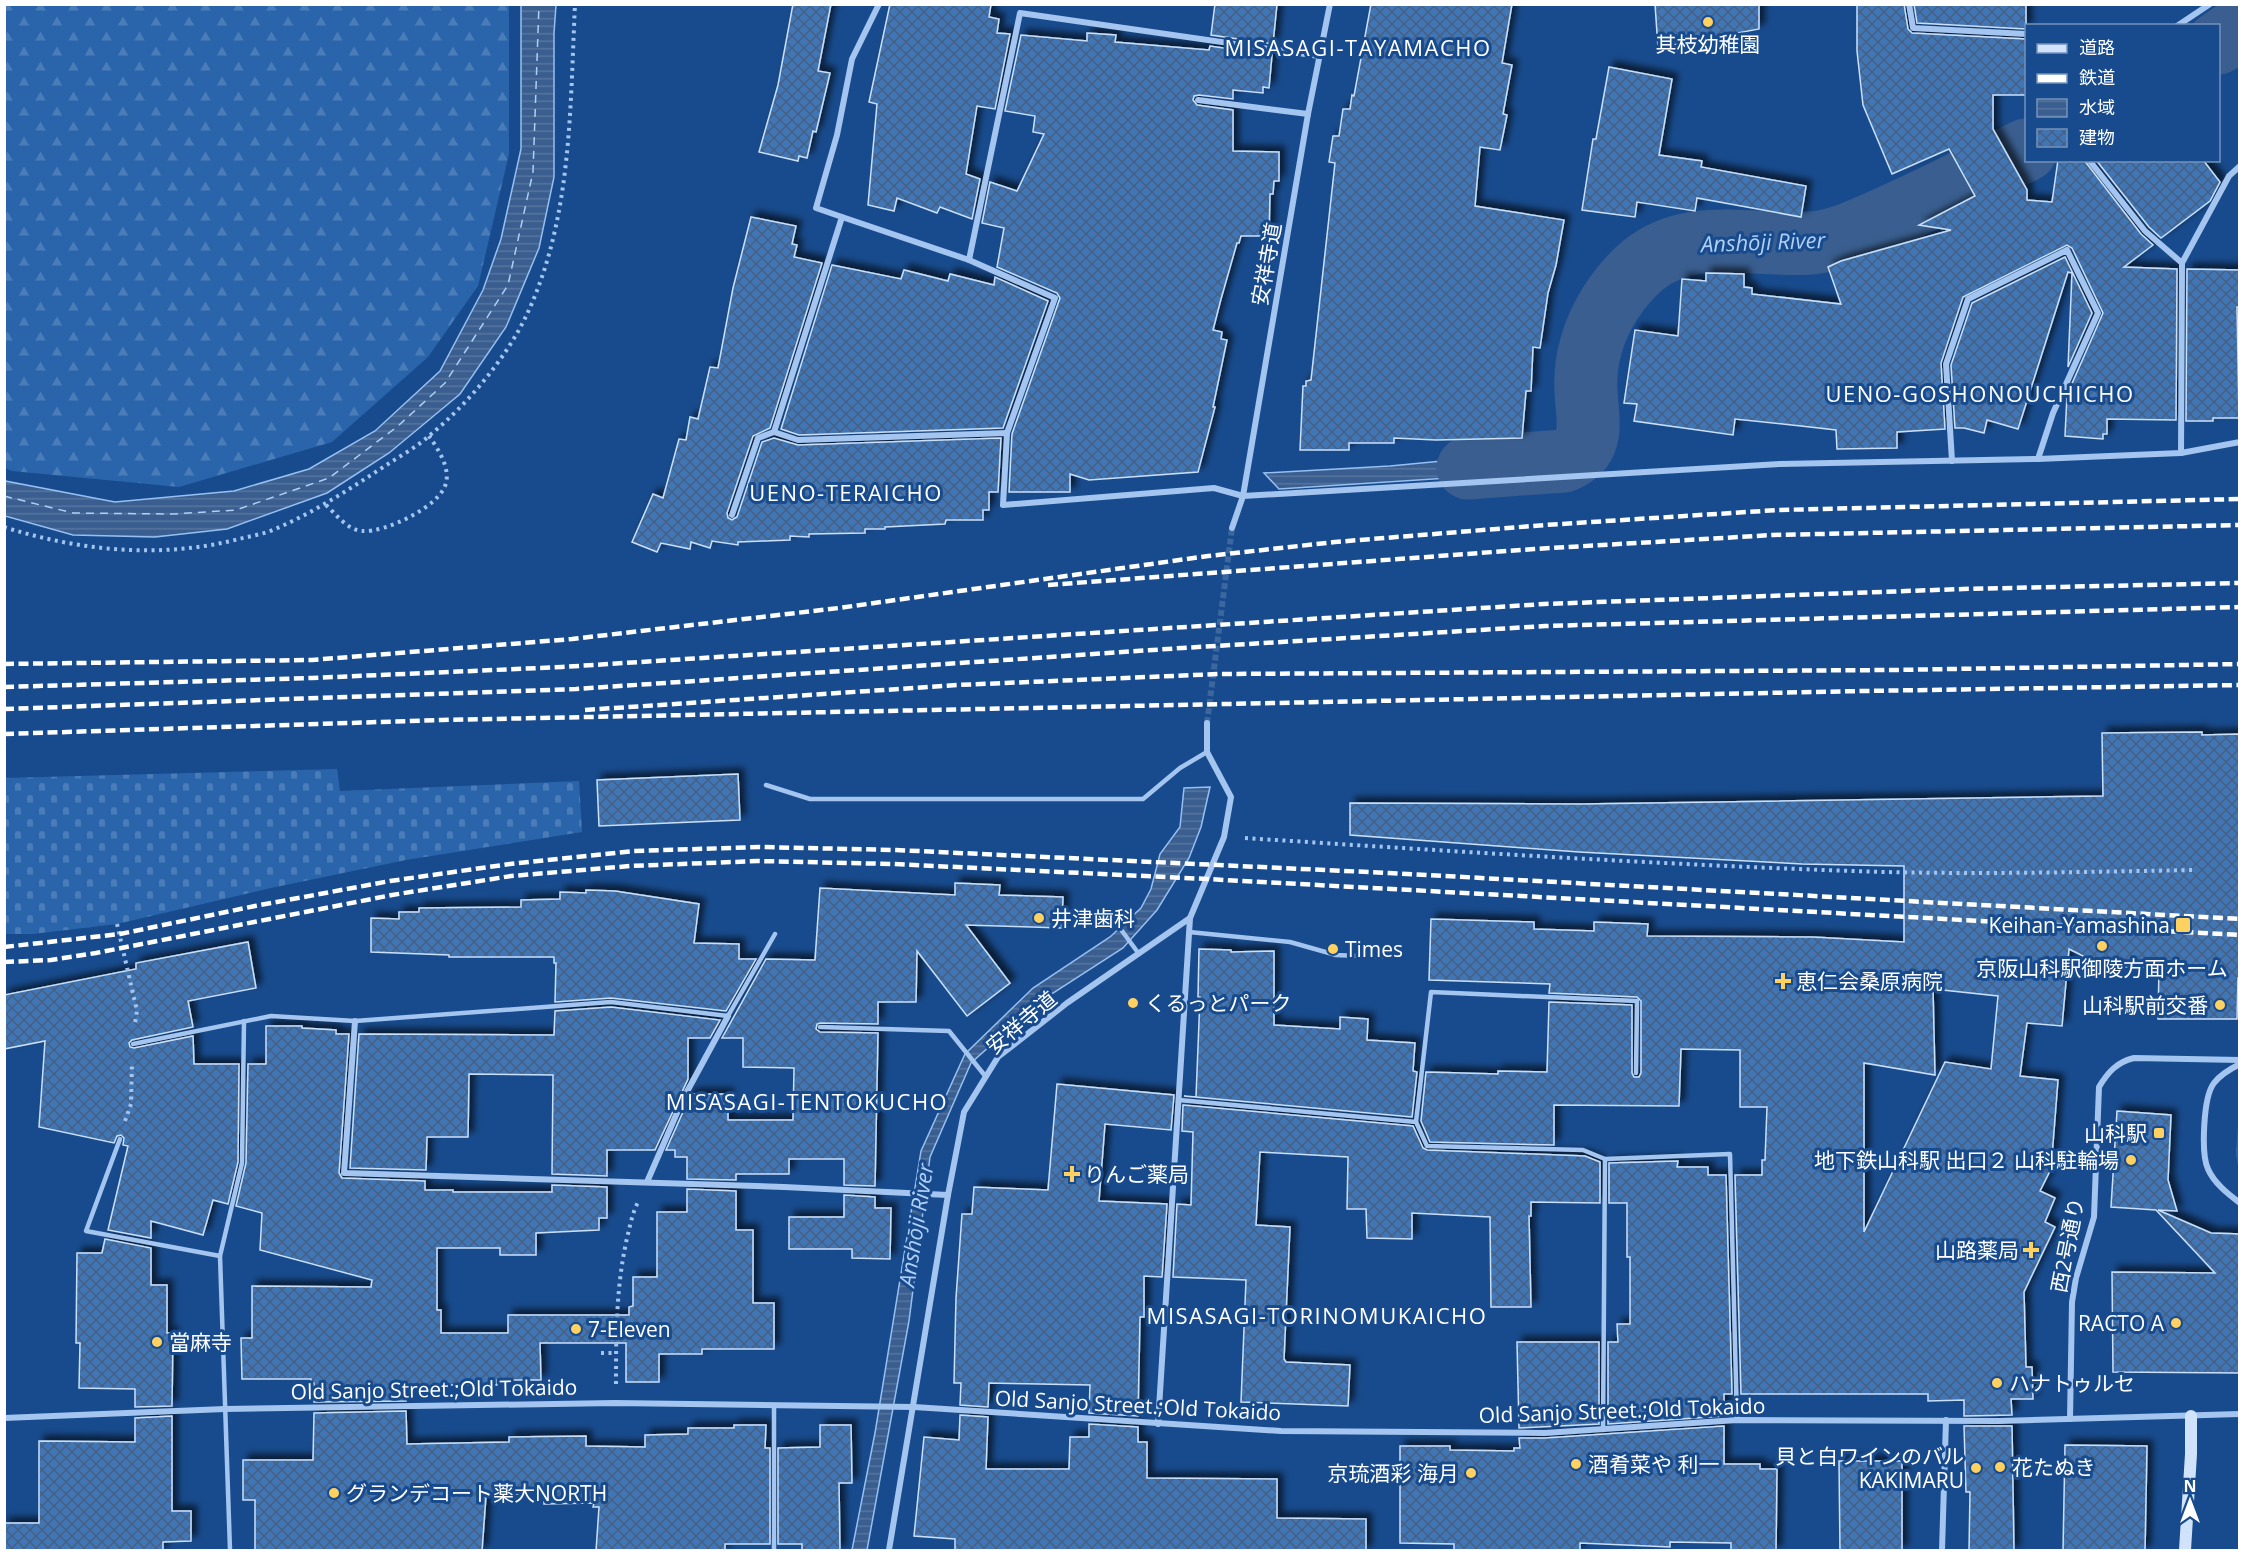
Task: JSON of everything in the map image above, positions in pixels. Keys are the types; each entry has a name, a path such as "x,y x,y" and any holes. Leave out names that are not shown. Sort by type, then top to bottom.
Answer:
{"street":[{"path":"879,4 852,59 837,135 816,208 969,260 1055,298 1007,434 1004,505 1214,488 1243,496 1780,464 2038,459 2181,453 2240,442"},
{"path":"969,260 1020,13 1016,4"},
{"name":"安祥寺道","path":"1232,528 1243,496 1308,114 1330,4"},
{"path":"1909,4 1913,28 2025,34"},
{"path":"2180,24 2210,4"},
{"path":"1020,13 1319,56"},
{"path":"1198,100 1308,114"},
{"path":"2091,162 2145,231 2182,263"},
{"path":"2181,453 2182,263 2229,176 2240,166"},
{"path":"774,432 842,217"},
{"path":"1952,461 1946,364 1968,299 2067,250 2098,313 2053,412 2038,459"},
{"path":"732,515 758,438 774,432 798,441 1007,434"},
{"path":"1158,1424 1190,918 1224,837 1231,797 1207,752 1207,723"},
{"name":"安祥寺道","path":"889,1551 964,1112 998,1057 1067,1004 1190,918"},
{"path":"647,1182 683,1099 728,1016"},
{"path":"355,1021 345,1173 647,1182 948,1195"},
{"name":"西2号通り","path":"2070,1419 2072,1302 2076,1278 2094,1217 2099,1087 2116,1066 2134,1058 2240,1062"},
{"path":"2240,1062 2212,1084 2208,1094 2204,1150 2209,1173 2229,1195 2240,1203"},
{"name":"Old Sanjo Street.;Old Tokaido","path":"4,1418 225,1409 615,1403 914,1407 1281,1431 1545,1433 1737,1420 2070,1419 2240,1413"},
{"path":"2185,1551 2191,1416"},
{"path":"1942,1551 1946,1420"}],"lane":[{"path":"766,785 810,799 1143,799 1180,768 1207,752"},
{"path":"1111,916 1139,954"},
{"path":"1189,932 1290,942 1336,955 1382,957"},
{"path":"133,1044 271,1016 355,1021 611,1002 728,1016 775,934"},
{"path":"1636,1073 1637,1001 1431,992 1416,1122 1426,1146 1583,1150 1605,1159 1730,1154 1737,1420"},
{"path":"230,1551 220,1256 242,1163 244,1021"},
{"path":"820,1027 949,1031 986,1077"},
{"path":"1179,1100 1416,1122"},
{"path":"120,1139 86,1231 220,1256"},
{"path":"1603,1430 1605,1159"},
{"path":"774,1406 774,1551"}],"path":[{"path":"4,527 79,547 156,551 223,543 273,530 326,505 429,436 467,401 504,352 528,312 550,252 565,182 575,4"},
{"path":"326,505 346,525 361,531 387,526 416,513 442,494 447,482 446,470 440,453 429,436"},
{"path":"1224,837 1853,871 2021,873 2196,870"},
{"path":"117,924 137,1011 130,1104 120,1139"},
{"path":"615,1403 616,1308 621,1266 634,1211 647,1182"},
{"path":"601,1353 616,1353"}],"green space":[{"path":"5,4 509,5 509,154 478,286 428,357 332,442 179,487 12,471 5,468"},
{"path":"337,769 340,791 579,781 582,832 406,860 271,888 117,924 33,934 5,934 5,778"},
{"path":"2239,1107 2239,1170 2236,1155"}],"water":[{"path":"521,5 556,5 554,177 539,248 506,327 460,394 389,453 327,493 227,529 155,537 73,535 5,516 5,481 115,502 234,491 309,469 375,431 440,371 483,290 501,239 521,149"},
{"path":"1556,450 1556,471 1279,489 1264,473 1390,466"},
{"path":"1210,787 1201,827 1189,858 1157,910 1123,948 1039,1002 971,1063 930,1157 909,1321 867,1550 852,1550 875,1433 921,1151 965,1054 1033,988 1110,937 1141,908 1151,889 1160,854 1180,827 1184,788"}],"building":[{"path":"793,4 831,4 818,71 830,73 816,132 813,131 807,158 799,156 798,161 759,152 778,85"},
{"path":"890,4 991,4 989,17 999,19 997,33 1010,34 995,109 977,106 966,174 980,179 972,219 940,207 937,213 897,198 894,211 868,205 877,104 869,102"},
{"path":"1215,4 1277,4 1273,44 1211,35"},
{"path":"1371,4 1512,4 1502,63 1512,65 1503,114 1507,115 1500,150 1480,147 1475,206 1564,220 1556,265 1548,293 1540,348 1533,347 1531,391 1526,391 1522,438 1436,440 1394,438 1394,443 1349,443 1349,450 1300,450 1303,386 1306,386 1306,381 1311,380 1335,163 1329,162 1333,136 1339,136 1343,109 1350,109 1352,95 1354,96"},
{"name":"其枝幼稚園","path":"1655,4 1759,4 1759,29 1658,48"},
{"path":"1857,4 1904,4 1908,29 1912,33 2025,39 2025,95 1993,95 1993,129 2027,190 2027,200 2052,202 2058,162 2086,162 2141,234 2153,245 2124,267 2177,269 2176,420 2107,419 2107,434 2103,434 2103,439 2065,436 2067,395 2103,313 2072,248 2067,245 1963,297 1941,363 1945,429 1897,432 1897,448 1837,449 1836,430 1735,419 1733,435 1634,421 1637,404 1624,403 1635,330 1678,336 1682,279 1706,281 1706,273 1744,274 1744,287 1752,288 1752,294 1841,304 1828,267 1841,261 1951,230 1919,225 1975,196 1949,149 1892,174 1863,105 1857,51"},
{"path":"1914,4 2026,4 2025,29 1917,23"},
{"path":"1087,33 1116,35 1115,42 1209,50 1210,46 1272,55 1269,88 1263,87 1263,93 1233,90 1233,99 1199,95 1194,96 1193,100 1197,105 1233,110 1233,151 1279,152 1279,181 1274,181 1273,194 1270,194 1269,236 1241,236 1221,299 1213,330 1222,332 1221,339 1227,340 1213,407 1215,407 1198,472 1089,480 1070,474 1070,492 1009,492 1012,434 1060,298 1057,293 997,267 1004,228 982,223 990,182 1017,191 1044,134 1033,132 1035,116 1005,111 1021,35 1087,41"},
{"path":"1609,67 1672,79 1659,155 1702,161 1701,167 1806,186 1801,217 1697,198 1695,211 1637,202 1635,217 1582,210 1593,139 1596,139"},
{"path":"2098,162 2205,162 2220,182 2210,201 2161,238 2149,227"},
{"path":"751,217 796,226 792,244 797,245 794,257 822,263 770,428 753,436 727,513 728,518 732,520 737,517 762,442 774,438 798,445 1001,438 998,492 989,492 989,510 983,510 983,520 946,520 945,524 865,529 865,533 809,534 809,537 790,536 790,540 738,542 738,545 712,541 710,548 691,542 690,549 661,543 657,552 632,542 653,494 663,498 679,439 686,440 690,417 698,419 710,367 718,368 733,288"},
{"path":"2065,257 2092,313 2068,367 2072,273 2068,272 2018,429 1987,420 1984,433 1955,428 1951,365 1972,303"},
{"path":"832,265 901,279 904,270 948,281 950,274 994,285 995,277 1048,301 1003,428 799,435 781,429"},
{"path":"2187,269 2240,270 2240,307 2237,307 2239,418 2186,421"},
{"path":"2102,733 2240,734 2240,978 2238,978 2237,1019 2158,1019 2159,968 2103,966 2069,949 2062,1026 2027,1023 2020,1076 2058,1080 2051,1169 2040,1191 2055,1198 2045,1222 2055,1227 2024,1292 2026,1367 2032,1367 2033,1399 2011,1399 2012,1415 1964,1416 1964,1400 1928,1401 1928,1394 1741,1394 1735,1175 1762,1175 1762,1160 1765,1160 1767,1107 1740,1107 1740,1050 1681,1049 1679,1106 1554,1105 1554,1145 1430,1142 1421,1121 1426,1072 1498,1074 1498,1071 1547,1072 1549,1002 1632,1005 1632,1073 1634,1077 1639,1077 1641,1073 1641,1001 1637,997 1549,993 1550,984 1429,980 1431,919 1534,922 1534,929 1594,931 1594,922 1648,924 1647,936 1813,937 1904,942 1904,866 1802,864 1579,852 1350,835 1350,803 1582,804 2103,796","holes":["1933,989 1998,996 1991,1069 1945,1062 1864,1232 1864,1063 1935,1075"]},
{"path":"738,774 740,820 599,826 597,780"},
{"path":"955,883 1000,885 999,895 1063,897 1062,928 966,925 1010,983 967,1016 917,951 916,1002 878,1002 878,1024 817,1024 816,1029 820,1032 878,1033 875,1186 844,1185 844,1159 789,1159 789,1174 736,1174 736,1180 687,1179 687,1157 675,1157 675,1150 666,1150 691,1094 728,1094 728,1120 793,1120 794,1068 743,1067 743,1038 722,1038 766,959 815,960 820,888 955,895"},
{"path":"586,890 615,891 699,904 694,943 739,944 739,959 756,959 726,1011 611,998 555,1002 556,963 554,963 554,957 449,957 449,955 371,952 371,918 399,919 399,912 419,912 419,908 521,907 521,900 560,899 560,892 586,893"},
{"path":"248,942 256,988 188,1001 193,1027 132,1040 129,1043 130,1047 134,1048 193,1036 194,1064 239,1064 238,1162 228,1204 213,1200 203,1235 151,1221 151,1238 108,1230 128,1146 123,1145 124,1138 121,1135 117,1136 114,1143 39,1127 45,1041 4,1049 4,995 136,969 136,963"},
{"path":"1199,949 1231,950 1231,952 1274,951 1274,1025 1340,1029 1340,1017 1368,1019 1367,1040 1415,1043 1413,1071 1417,1072 1412,1117 1184,1096 1196,1097 1200,997 1198,997"},
{"path":"611,1007 720,1020 710,1038 688,1038 688,1079 655,1150 607,1150 607,1176 552,1174 553,1075 469,1074 468,1137 427,1137 426,1170 350,1168 359,1034 554,1035 555,1011"},
{"path":"266,1026 302,1026 302,1028 336,1030 336,1034 349,1034 339,1173 342,1178 425,1181 425,1190 453,1190 453,1192 552,1192 552,1185 607,1187 607,1218 599,1218 599,1230 536,1233 536,1255 500,1255 500,1248 437,1248 437,1310 441,1310 441,1333 508,1333 508,1315 629,1315 629,1307 633,1306 633,1277 657,1277 657,1212 687,1212 687,1189 736,1191 736,1230 753,1230 753,1303 774,1303 774,1349 702,1349 702,1354 659,1354 659,1382 626,1382 626,1343 540,1343 541,1380 497,1380 497,1385 441,1385 441,1388 406,1388 406,1401 314,1402 314,1383 311,1383 311,1379 242,1379 241,1338 252,1338 252,1286 371,1287 372,1280 260,1250 262,1213 236,1206 246,1163 248,1064 266,1064"},
{"path":"1057,1084 1174,1095 1171,1130 1105,1124 1099,1201 1167,1204 1162,1277 1144,1276 1144,1317 1140,1317 1138,1416 1089,1413 1090,1385 989,1383 988,1407 960,1405 961,1383 954,1383 956,1298 962,1214 972,1214 974,1187 1048,1190"},
{"path":"1183,1105 1413,1126 1423,1148 1427,1150 1585,1156 1600,1162 1600,1203 1531,1202 1531,1216 1529,1216 1531,1307 1491,1307 1490,1217 1412,1213 1412,1239 1367,1238 1366,1209 1347,1209 1348,1157 1260,1152 1256,1225 1290,1227 1284,1359 1286,1362 1350,1365 1348,1406 1241,1402 1246,1280 1173,1277 1177,1204 1191,1205 1193,1132 1182,1131"},
{"name":"RACTO A","path":"2117,1111 2171,1115 2168,1180 2177,1211 2158,1210 2211,1233 2240,1234 2240,1373 2113,1372 2112,1272 2215,1273 2156,1210 2111,1207"},
{"path":"1678,1161 1677,1167 1708,1167 1708,1175 1726,1175 1732,1394 1724,1394 1724,1416 1608,1424 1608,1342 1618,1342 1617,1324 1630,1324 1627,1203 1609,1203 1609,1163"},
{"path":"844,1195 875,1197 875,1208 891,1208 890,1259 852,1258 852,1249 789,1249 789,1217 844,1217"},
{"path":"105,1239 151,1248 151,1285 167,1285 167,1333 173,1333 172,1406 135,1407 135,1389 79,1388 80,1343 76,1343 77,1253 102,1253"},
{"path":"1517,1342 1599,1342 1599,1424 1519,1428"},
{"path":"406,1411 407,1444 509,1442 509,1437 586,1436 586,1446 645,1447 645,1435 688,1434 688,1428 766,1425 765,1448 770,1448 770,1544 725,1544 725,1551 596,1551 599,1507 593,1507 594,1503 544,1504 544,1492 486,1496 482,1551 255,1551 255,1500 243,1500 243,1460 313,1460 314,1413"},
{"path":"960,1415 988,1417 986,1469 1069,1469 1070,1437 1089,1437 1089,1424 1138,1427 1138,1442 1147,1442 1147,1478 1277,1479 1277,1518 1366,1519 1366,1551 955,1551 955,1539 914,1536 924,1437 959,1440"},
{"path":"172,1416 172,1511 191,1511 191,1541 163,1542 163,1551 4,1551 4,1523 39,1523 39,1441 135,1442 135,1418"},
{"path":"820,1425 851,1425 852,1483 839,1483 840,1551 802,1551 802,1544 778,1544 778,1448 820,1447"},
{"path":"1724,1426 1724,1464 1760,1464 1760,1469 1777,1469 1776,1551 1731,1551 1731,1543 1670,1542 1670,1547 1580,1543 1580,1551 1454,1551 1454,1544 1400,1543 1400,1446 1450,1446 1450,1450 1514,1451 1514,1448 1520,1448 1519,1438"},
{"path":"1964,1426 2012,1426 2014,1551 1969,1551 1970,1492 1966,1492"},
{"path":"2065,1445 2147,1446 2145,1551 2063,1551"},
{"path":"1839,1461 1902,1461 1902,1551 1840,1551"}],"waterway":[{"name":"Anshōji River","path":"2220,42 2240,28"},
{"name":"Anshōji River","path":"1468,468 1564,461 1582,448 1588,432 1586,391 1588,357 1599,324 1625,283 1642,266 1660,254 1680,246 1701,242 1810,243 1831,240 1908,208 2025,150"}],"ferry route":[{"path":"4,496 73,513 173,514 236,510 329,478 398,426 445,383 508,285 533,172 539,4"}],"tunnel":[{"path":"1207,723 1232,528"}],"railway":[{"path":"4,664 312,660 572,639 839,608 1208,556 1335,542 1545,525 1778,510 2240,499"},
{"path":"1048,585 1534,549 1773,535 2240,525"},
{"path":"4,687 312,678 562,667 1544,604 1963,589 2240,583"},
{"path":"4,709 576,689 1545,626 2240,607"},
{"path":"585,710 958,685 1219,674 1893,670 2240,664"},
{"path":"4,734 442,720 2240,685"},
{"path":"4,947 120,934 390,881 510,864 634,851 760,847 896,850 1389,873 2240,919"},
{"path":"4,962 51,960 96,953 392,895 511,876 630,866 758,861 893,864 1207,879 2240,935"}],"place":[{"name":"其枝幼稚園","path":"1708,22"},
{"name":"井津歯科","path":"1039,918"},
{"name":"Keihan-Yamashina","path":"2183,925"},
{"name":"京阪山科駅御陵方面ホーム","path":"2102,946"},
{"name":"Times","path":"1333,949"},
{"name":"恵仁会桑原病院","path":"1783,981"},
{"name":"くるっとパーク","path":"1133,1003"},
{"name":"山科駅前交番","path":"2220,1005"},
{"name":"山科駅","path":"2159,1133"},
{"name":"地下鉄山科駅 出口２ 山科駐輪場","path":"2131,1160"},
{"name":"りんご薬局","path":"1072,1174"},
{"name":"山路薬局","path":"2031,1250"},
{"name":"RACTO A","path":"2176,1323"},
{"name":"7-Eleven","path":"576,1329"},
{"name":"當麻寺","path":"157,1342"},
{"name":"ハナトゥルセ","path":"1997,1383"},
{"name":"酒肴菜や 利一","path":"1576,1464"},
{"name":"花たぬき","path":"2000,1467"},
{"name":"貝と白ワインのバル KAKIMARU","path":"1976,1468"},
{"name":"京琉酒彩 海月","path":"1471,1473"},
{"name":"グランデコート薬大NORTH","path":"334,1493"}],"district":[{"name":"MISASAGI-TAYAMACHO","path":"1358,47"},
{"name":"UENO-GOSHONOUCHICHO","path":"1980,393"},
{"name":"UENO-TERAICHO","path":"846,492"},
{"name":"MISASAGI-TENTOKUCHO","path":"807,1101"},
{"name":"MISASAGI-TORINOMUKAICHO","path":"1317,1315"}]}
